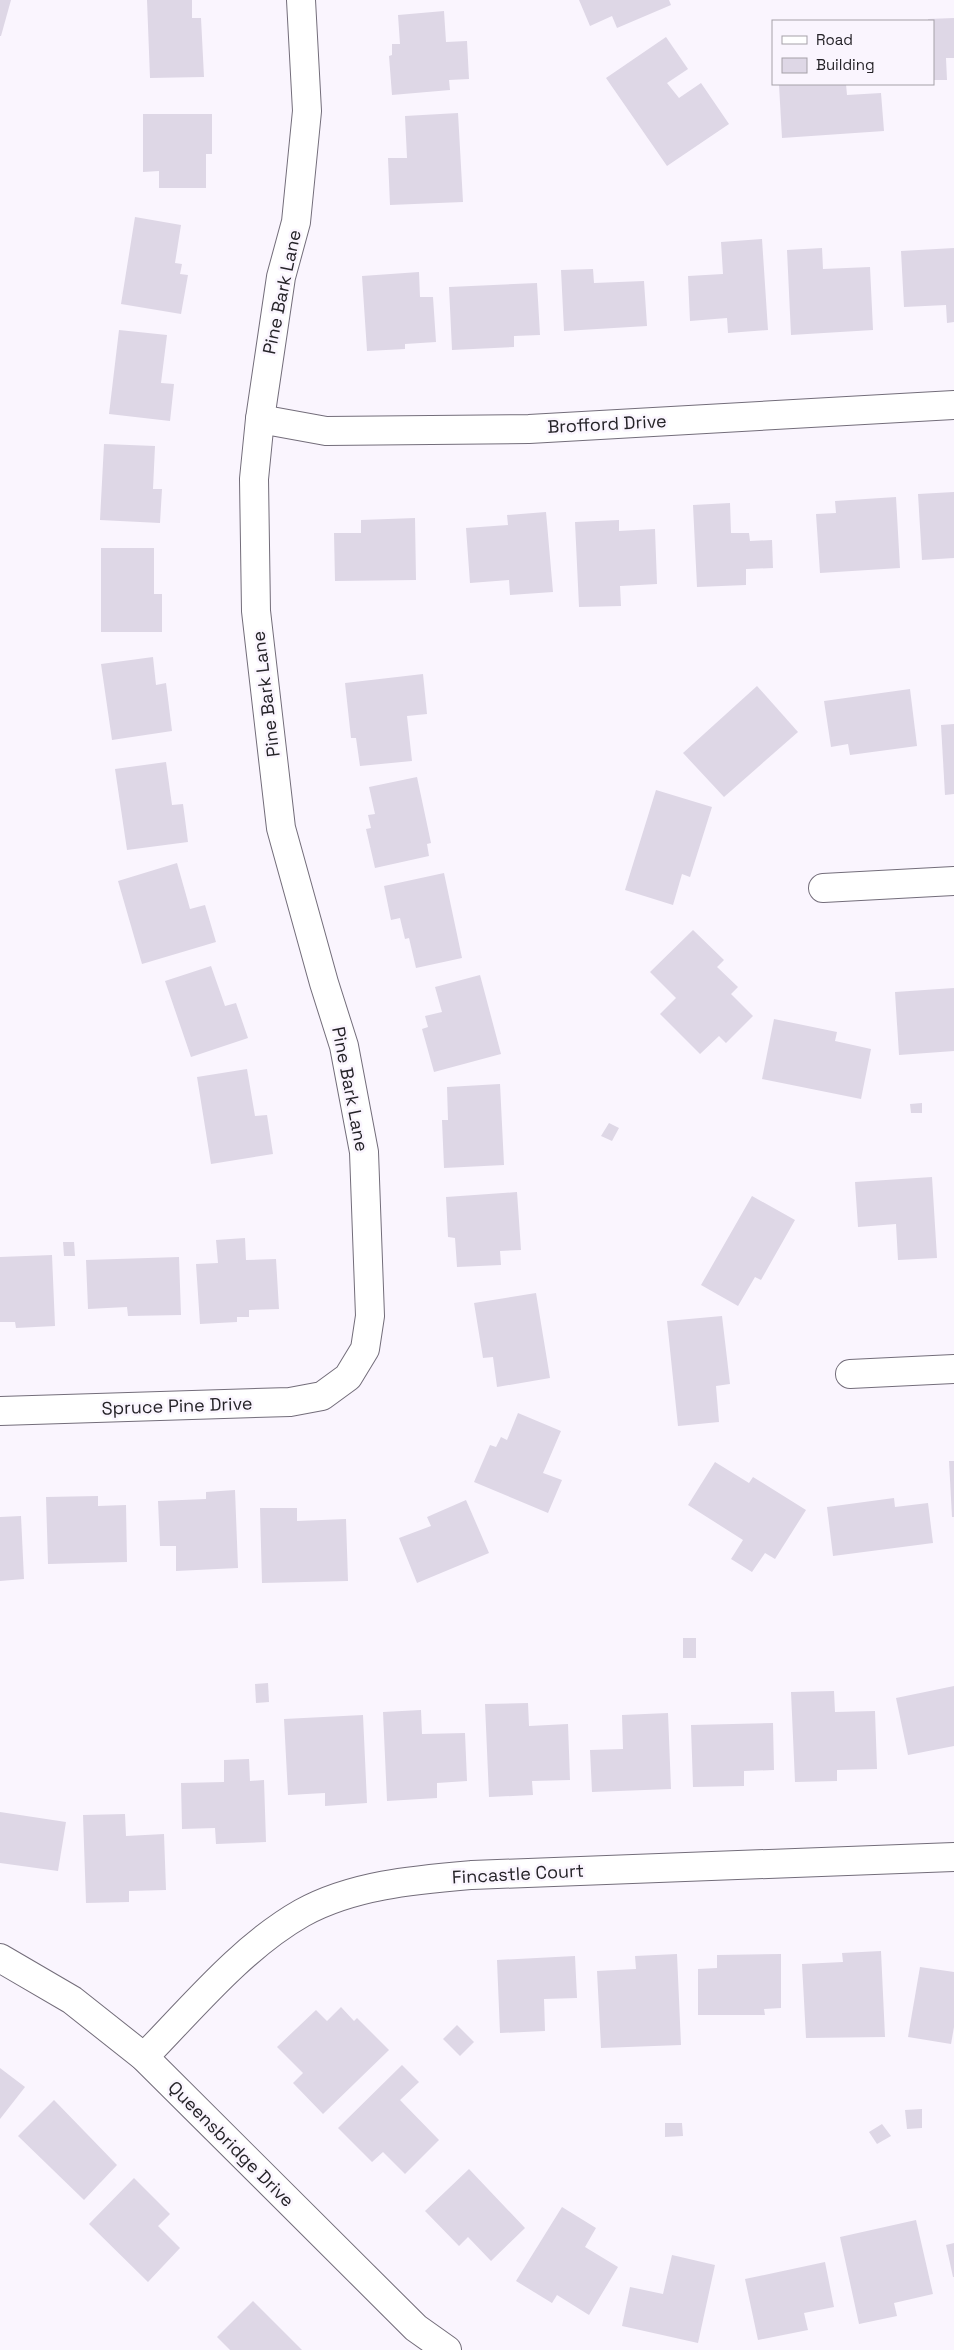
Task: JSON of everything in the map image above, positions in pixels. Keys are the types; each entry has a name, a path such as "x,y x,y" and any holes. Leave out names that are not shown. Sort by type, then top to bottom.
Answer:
{"street":[{"name":"Pine Bark Lane","path":"301,0 307,111 296,222 281,277 260,419 254,480 256,611 281,828 324,983 344,1046 364,1152 370,1316 365,1349 348,1377"},
{"name":"Brofford Drive","path":"260,419 326,431 528,429 954,406"},
{"path":"823,888 954,881"},
{"path":"850,1374 954,1369"},
{"name":"Spruce Pine Drive","path":"0,1411 290,1402 322,1396 348,1377"},
{"name":"Fincastle Court","path":"144,2057 254,1946 302,1913 356,1891 414,1880 472,1875 954,1857"},
{"name":"Queensbridge Drive","path":"0,1958 72,2000 144,2057 416,2328 447,2350"}],"building":[{"path":"0,0 11,0 1,36 0,36"},
{"path":"147,0 192,0 192,18 201,18 204,77 150,78"},
{"path":"579,0 669,0 671,5 617,28 612,16 590,26"},
{"path":"444,11 446,42 467,41 469,79 449,80 450,90 392,95 389,56 392,55 392,44 400,44 398,15"},
{"path":"954,18 954,58 946,58 947,80 934,80 934,20 928,19"},
{"path":"666,37 688,69 667,83 679,98 701,83 729,124 667,166 606,78"},
{"path":"779,85 846,85 847,95 881,93 884,131 782,138"},
{"path":"458,113 463,202 390,205 388,158 407,158 405,116"},
{"path":"143,114 212,114 212,154 206,154 206,188 159,188 159,171 143,172"},
{"path":"135,217 181,225 175,263 182,264 180,274 188,275 181,314 121,304"},
{"path":"762,239 768,330 728,333 727,318 690,321 688,276 723,274 721,242"},
{"path":"822,248 823,269 870,267 873,330 791,335 787,250"},
{"path":"954,248 954,322 947,323 946,305 904,307 901,251"},
{"path":"593,269 594,283 644,281 647,326 564,331 561,270"},
{"path":"419,272 420,297 433,297 436,342 405,344 405,349 367,351 362,276"},
{"path":"537,283 540,335 514,336 514,347 452,350 449,287"},
{"path":"119,330 167,335 161,383 174,384 170,421 109,414"},
{"path":"104,444 155,446 153,489 162,489 160,523 100,520"},
{"path":"954,492 954,558 922,560 918,494"},
{"path":"896,497 900,568 820,573 816,514 836,513 835,501"},
{"path":"730,503 731,533 749,533 750,541 772,540 773,568 746,569 746,585 697,587 693,505"},
{"path":"546,512 553,592 510,595 509,580 470,583 466,528 508,525 507,515"},
{"path":"415,518 416,580 335,581 334,533 361,533 361,520"},
{"path":"619,520 619,531 655,529 657,584 620,586 621,606 579,607 575,522"},
{"path":"101,548 154,548 154,594 162,594 162,632 101,632"},
{"path":"153,657 156,685 166,683 172,731 112,740 101,664"},
{"path":"423,674 427,714 407,716 412,761 360,766 356,738 351,738 345,683"},
{"path":"757,686 798,732 724,797 683,753"},
{"path":"910,689 917,746 850,755 848,744 831,747 824,701"},
{"path":"954,724 954,794 945,795 941,725"},
{"path":"166,762 172,805 183,804 188,842 127,850 115,769"},
{"path":"417,777 431,843 427,844 429,856 375,868 366,829 371,828 368,815 375,814 369,787"},
{"path":"656,790 712,807 690,877 682,874 673,905 625,890"},
{"path":"177,863 190,909 205,905 216,942 142,964 118,881"},
{"path":"444,873 462,958 416,968 409,938 405,939 400,918 391,920 384,886"},
{"path":"693,930 724,960 717,967 738,987 731,994 753,1016 726,1043 719,1036 700,1054 660,1014 676,998 650,972"},
{"path":"211,966 225,1006 236,1003 248,1038 191,1057 165,981"},
{"path":"480,975 501,1054 434,1072 422,1029 428,1027 425,1016 442,1012 435,987"},
{"path":"954,988 954,1051 899,1055 895,992"},
{"path":"774,1019 837,1032 835,1041 871,1049 861,1099 762,1079"},
{"path":"247,1069 255,1116 267,1115 273,1154 211,1164 197,1077"},
{"path":"500,1084 504,1165 444,1168 442,1120 448,1120 447,1087"},
{"path":"922,1103 922,1113 911,1113 910,1104"},
{"path":"609,1123 619,1128 612,1141 601,1136"},
{"path":"932,1177 937,1258 898,1260 896,1224 858,1227 855,1182"},
{"path":"517,1192 521,1250 500,1251 501,1265 457,1267 455,1238 448,1237 446,1197"},
{"path":"752,1196 795,1220 761,1280 755,1277 738,1306 701,1285"},
{"path":"245,1238 246,1260 276,1259 279,1309 249,1310 249,1317 237,1317 237,1322 200,1324 196,1264 218,1263 216,1240"},
{"path":"63,1242 74,1242 75,1256 64,1256"},
{"path":"52,1255 55,1326 16,1328 15,1322 0,1322 0,1257"},
{"path":"179,1257 181,1315 128,1316 127,1307 88,1309 86,1260"},
{"path":"536,1293 550,1378 497,1387 493,1357 483,1358 474,1303"},
{"path":"722,1316 730,1384 716,1386 719,1422 678,1426 667,1321"},
{"path":"518,1413 561,1431 543,1473 562,1480 548,1513 474,1482 490,1445 496,1447 501,1437 507,1440"},
{"path":"949,1461 954,1461 954,1517 952,1517"},
{"path":"715,1462 749,1483 753,1477 806,1510 775,1559 765,1553 752,1572 731,1559 743,1540 688,1505"},
{"path":"235,1490 238,1568 176,1571 176,1546 160,1546 158,1501 206,1499 206,1492"},
{"path":"98,1496 98,1506 126,1505 127,1562 48,1564 46,1497"},
{"path":"894,1498 895,1507 928,1503 933,1543 833,1556 827,1507"},
{"path":"466,1500 489,1553 417,1583 399,1538 431,1526 427,1517"},
{"path":"260,1508 297,1508 297,1521 346,1519 348,1581 262,1583"},
{"path":"21,1516 24,1579 0,1581 0,1517"},
{"path":"683,1638 696,1638 696,1658 683,1658"},
{"path":"268,1683 269,1702 256,1703 255,1684"},
{"path":"954,1686 954,1746 908,1755 896,1698"},
{"path":"834,1691 835,1712 875,1711 877,1769 837,1770 837,1781 795,1782 791,1692"},
{"path":"528,1703 529,1726 568,1724 570,1780 532,1781 533,1795 489,1797 485,1704"},
{"path":"421,1710 422,1734 465,1733 467,1781 437,1783 437,1798 387,1801 383,1712"},
{"path":"668,1713 671,1789 592,1792 590,1750 623,1749 622,1715"},
{"path":"363,1715 367,1803 325,1806 325,1793 288,1795 284,1719"},
{"path":"773,1723 774,1770 744,1771 744,1786 693,1787 691,1725"},
{"path":"249,1759 250,1781 264,1780 266,1842 216,1844 215,1828 182,1829 181,1783 224,1782 224,1760"},
{"path":"0,1812 66,1822 58,1871 0,1863"},
{"path":"125,1814 126,1836 164,1834 166,1890 129,1891 129,1902 86,1903 83,1815"},
{"path":"881,1951 885,2037 806,2038 802,1964 843,1962 842,1953"},
{"path":"677,1954 681,2045 601,2048 597,1971 636,1969 635,1956"},
{"path":"781,1954 781,2008 764,2009 765,2015 698,2015 698,1969 717,1968 717,1955"},
{"path":"575,1956 577,1998 544,1999 545,2031 500,2033 497,1960"},
{"path":"920,1967 954,1972 954,2027 951,2044 908,2037"},
{"path":"341,2007 354,2021 357,2018 389,2050 323,2114 293,2083 303,2073 277,2047 316,2010 327,2021"},
{"path":"457,2025 474,2042 460,2056 443,2039"},
{"path":"402,2065 419,2082 400,2100 439,2140 405,2174 383,2152 372,2162 338,2128"},
{"path":"0,2068 25,2087 0,2119"},
{"path":"54,2100 117,2165 84,2200 18,2136"},
{"path":"922,2109 922,2128 907,2129 905,2110"},
{"path":"665,2123 682,2123 683,2136 665,2137"},
{"path":"882,2124 891,2136 877,2144 869,2132"},
{"path":"469,2169 525,2228 491,2261 468,2237 459,2246 425,2211"},
{"path":"134,2178 170,2214 158,2226 180,2248 148,2282 89,2224"},
{"path":"562,2207 596,2228 585,2247 618,2267 589,2315 557,2295 552,2303 516,2281"},
{"path":"916,2220 933,2294 894,2303 897,2316 859,2324 840,2237"},
{"path":"954,2243 954,2277 953,2277 946,2245"},
{"path":"672,2255 715,2265 698,2343 622,2326 630,2287 663,2294"},
{"path":"825,2262 834,2307 804,2313 808,2330 758,2340 745,2279"},
{"path":"253,2301 302,2350 230,2350 217,2337"}]}
